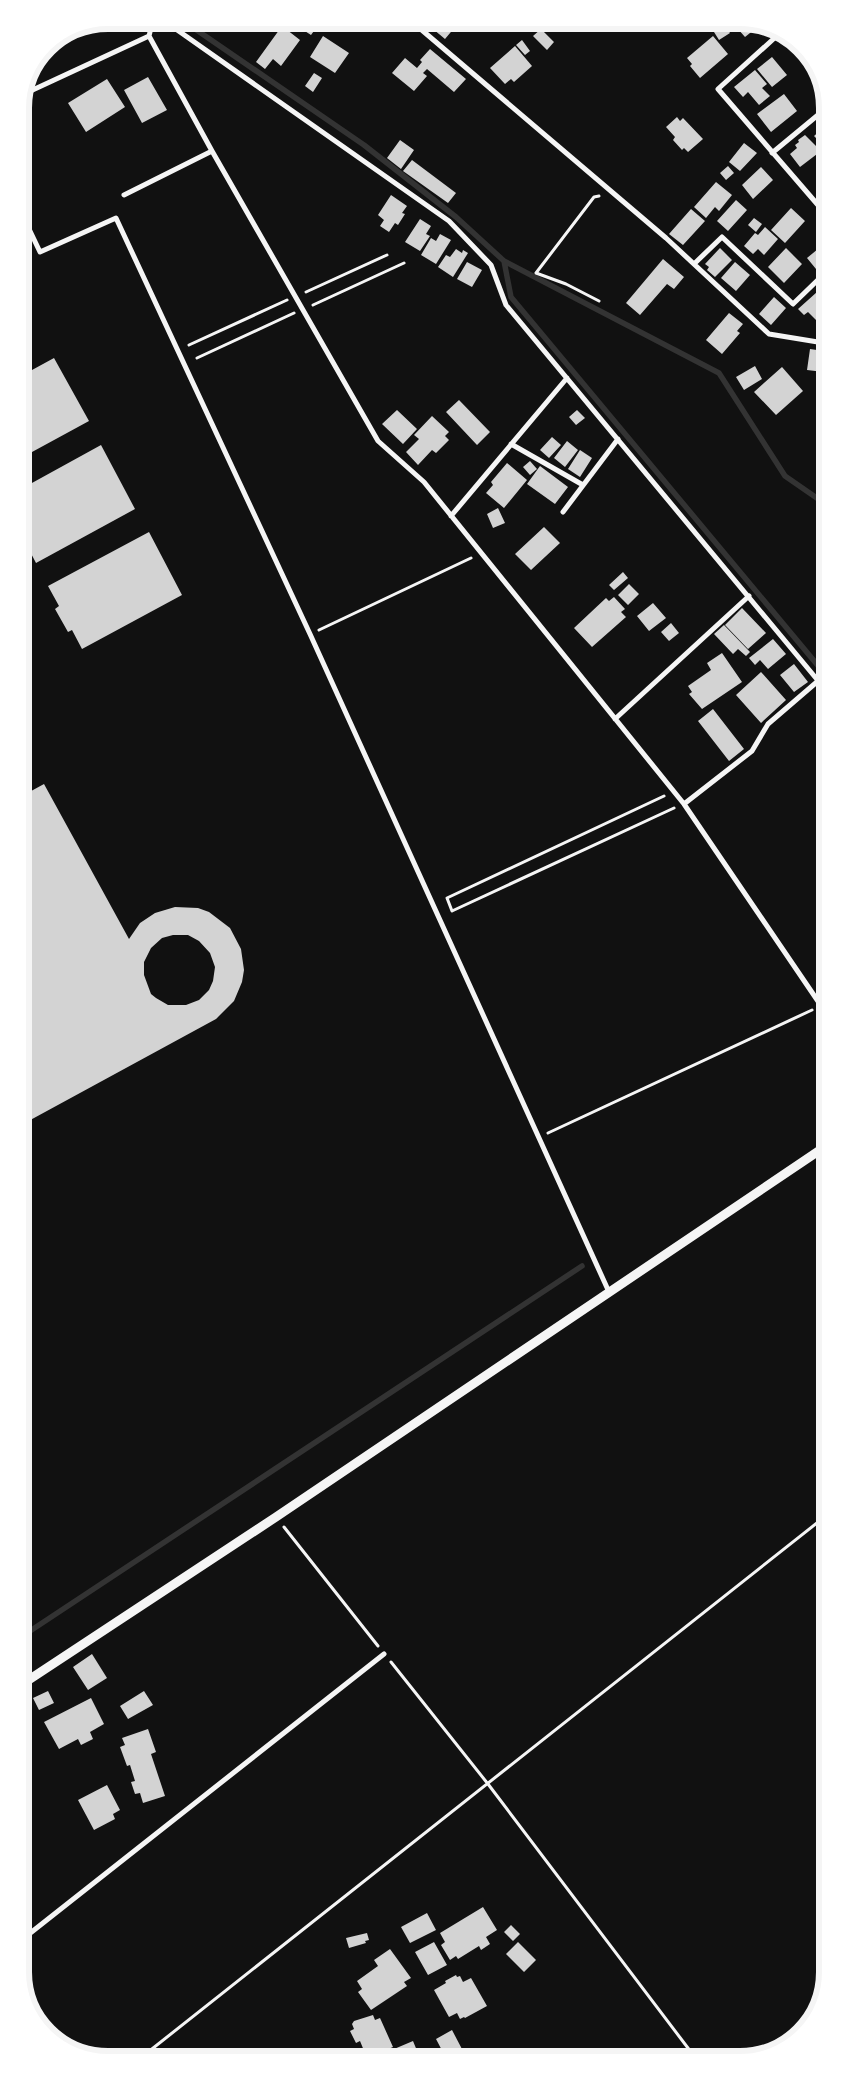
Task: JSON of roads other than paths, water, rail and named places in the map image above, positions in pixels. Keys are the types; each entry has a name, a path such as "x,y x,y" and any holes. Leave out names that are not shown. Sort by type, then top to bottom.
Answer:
{"street":[{"path":"151,29 149,36 212,151 378,441 424,482 684,804 819,1003"},
{"path":"176,29 449,221 492,265 506,305 818,681 768,724 752,751 684,804"},
{"path":"421,29 694,264 769,334 819,342"},
{"path":"30,91 149,36"},
{"path":"775,37 718,89 819,206"},
{"path":"772,152 819,114"},
{"path":"124,195 212,151"},
{"path":"29,229 40,252 116,218 310,634 609,1292"},
{"path":"694,264 722,237 793,304 819,279"},
{"path":"451,516 567,378"},
{"path":"563,512 618,439"},
{"path":"511,444 584,485"},
{"path":"615,719 749,596"},
{"path":"29,1680 284,1512 819,1151"},
{"path":"29,1934 384,1654"}],"waterway":[{"path":"195,29 364,145 456,217 504,261 719,373 785,476 819,500"},
{"path":"504,261 511,297 819,667"},
{"path":"29,1632 582,1266"}]}
